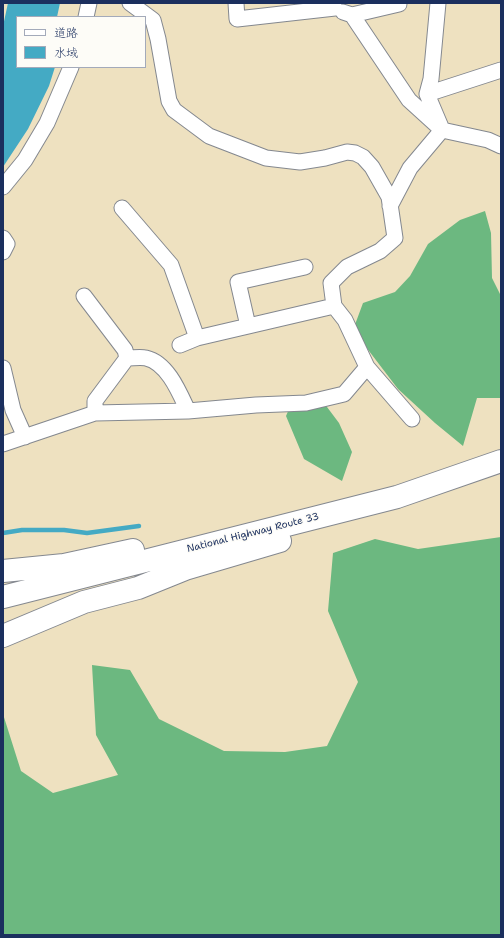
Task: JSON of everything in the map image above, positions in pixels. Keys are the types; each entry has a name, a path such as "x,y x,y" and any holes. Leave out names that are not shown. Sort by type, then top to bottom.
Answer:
{"highway":[{"name":"National Highway Route 33","path":"3,597 397,497 501,461"},
{"path":"3,636 84,602 138,588 185,569 319,530 397,497"},
{"path":"3,571 64,565 139,548 198,547"}],"street":[{"path":"86,16 90,3"},
{"path":"130,3 153,20 158,39 169,101 174,110 209,136 266,158 300,162 325,158 347,152 355,153 363,157 372,167 389,197 395,238 380,251 347,267 331,283 334,306 345,320 367,367 412,418"},
{"path":"236,3 237,19 331,6 352,15 409,100 442,130 488,140 501,146"},
{"path":"352,15 400,3"},
{"path":"438,3 431,79 428,94 442,130"},
{"path":"3,187 25,160 47,123 70,68"},
{"path":"428,94 501,70"},
{"path":"390,206 410,168 442,130"},
{"path":"122,208 171,265 197,338"},
{"path":"3,238 6,244 3,252"},
{"path":"248,326 238,282 304,267"},
{"path":"84,296 125,350 128,358"},
{"path":"180,345 197,338 334,306"},
{"path":"128,358 147,358 161,367 178,388 188,411"},
{"path":"95,413 95,401 128,358"},
{"path":"3,444 95,413 188,411 256,405 306,403 344,394 367,367"},
{"path":"3,368 13,410 25,437"}],"green space":[{"path":"485,211 491,233 492,278 501,296 501,398 477,398 463,446 398,389 353,330 363,303 395,292 410,276 428,244 460,220"},
{"path":"324,403 339,423 352,452 342,481 304,459 286,416 289,409"},
{"path":"501,537 501,935 3,935 3,714 21,771 53,793 118,775 96,735 92,665 130,670 159,719 224,751 285,752 327,746 358,682 328,611 333,553 375,539 418,549"}],"water":[{"path":"8,3 60,3 57,16 16,16 16,68 55,68 49,86 28,129 3,167 3,26"}],"waterway":[{"path":"3,533 22,530 64,530 87,533 139,526"}]}
